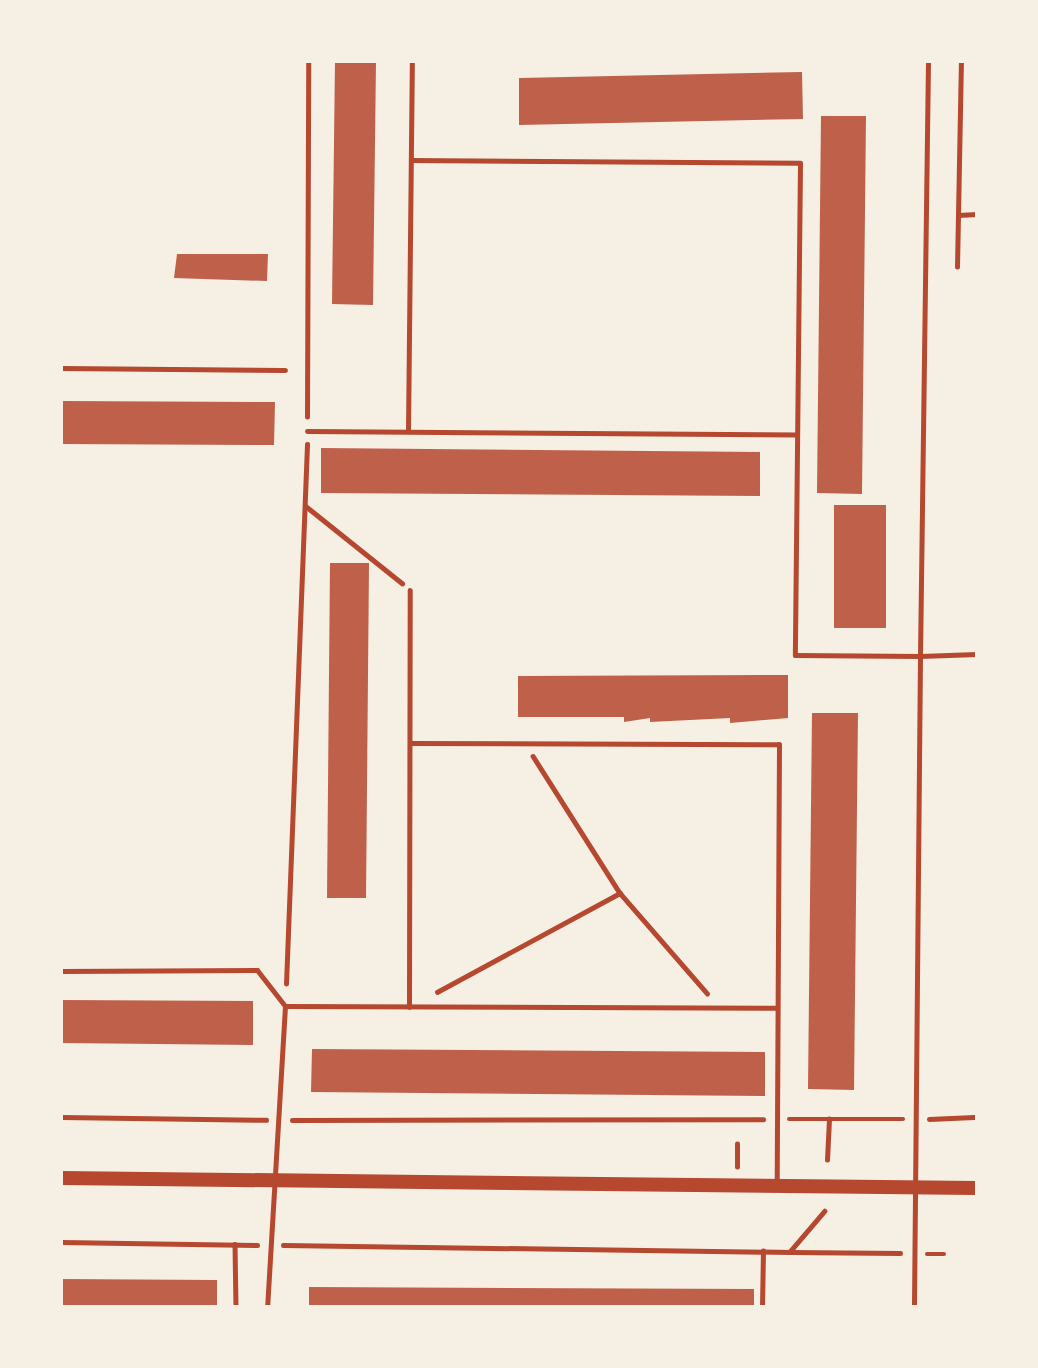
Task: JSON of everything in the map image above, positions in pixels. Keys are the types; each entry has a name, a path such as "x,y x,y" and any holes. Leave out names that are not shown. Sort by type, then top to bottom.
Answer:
{"main road":[{"path":"61,1178 777,1189 977,1188"}],"lane":[{"path":"408,431 412,61"},
{"path":"914,1307 913,1189 928,61"},
{"path":"411,160 800,163 795,656 977,654"},
{"path":"61,368 285,370"},
{"path":"307,431 797,434"},
{"path":"409,1007 410,590"},
{"path":"410,743 779,744 777,1189"},
{"path":"61,971 257,970 285,1006 268,1245 267,1307"},
{"path":"285,1006 777,1008"}],"path":[{"path":"285,1006 307,506 308,61"},
{"path":"957,267 961,61"},
{"path":"958,215 977,214"},
{"path":"307,506 410,590"},
{"path":"525,743 620,893 720,1008"},
{"path":"409,1007 620,893"},
{"path":"61,1117 277,1120 829,1119 828,1160"},
{"path":"790,1252 825,1211"},
{"path":"61,1242 944,1254"},
{"path":"235,1244 236,1307"},
{"path":"762,1307 763,1251"}],"building":[{"path":"335,61 376,61 373,305 332,304"},
{"path":"802,72 803,119 519,125 519,78"},
{"path":"821,116 866,116 862,494 817,493"},
{"path":"177,254 268,254 267,281 174,278"},
{"path":"61,401 275,402 274,445 61,444"},
{"path":"321,448 760,452 760,496 321,493"},
{"path":"834,505 886,505 886,628 834,628"},
{"path":"330,563 369,563 366,898 327,898"},
{"path":"788,675 788,718 730,723 730,718 650,722 650,718 624,722 624,717 518,717 518,676"},
{"path":"812,713 858,713 854,1090 808,1089"},
{"path":"61,1000 253,1001 253,1045 61,1043"},
{"path":"312,1049 765,1052 765,1096 311,1092"},
{"path":"61,1279 217,1280 217,1307 61,1307"},
{"path":"309,1287 754,1289 754,1307 309,1307"}]}
